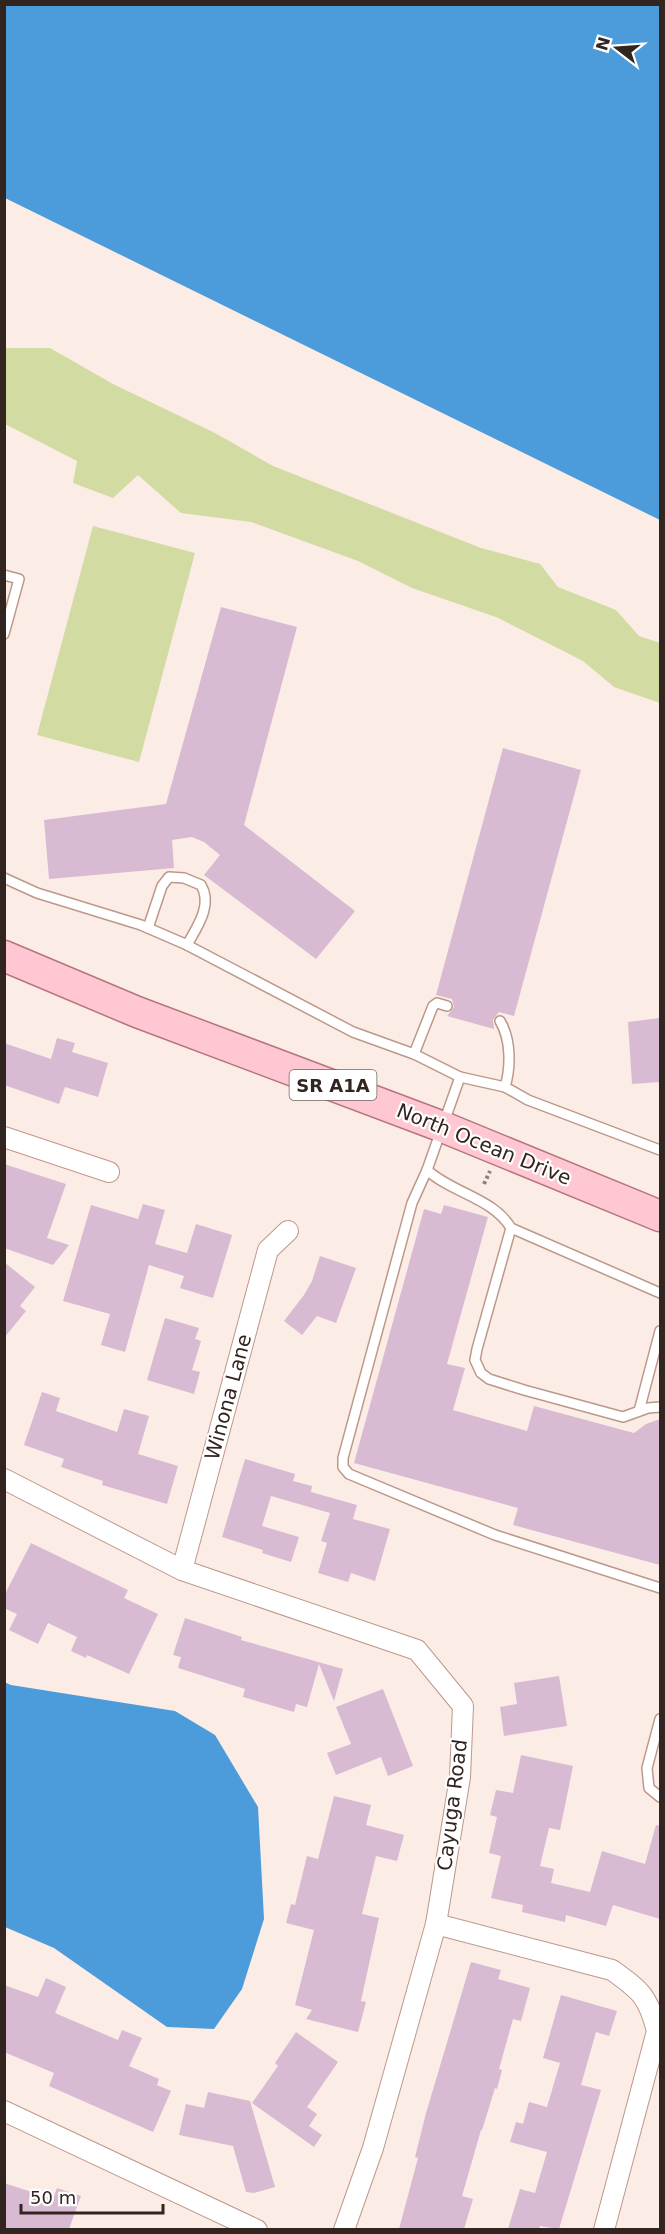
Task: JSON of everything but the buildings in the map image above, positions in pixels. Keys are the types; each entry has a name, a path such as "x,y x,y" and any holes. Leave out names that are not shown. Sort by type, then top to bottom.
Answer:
{"main road":[{"name":"North Ocean Drive","path":"4,956 138,1011 443,1127 660,1216"}],"street":[{"path":"4,1137 109,1172"},
{"name":"Winona Lane","path":"182,1569 268,1250 288,1231"},
{"name":"Cayuga Road","path":"4,1479 182,1569 417,1650 463,1706 460,1777 436,1924 373,2148 344,2229"},
{"path":"436,1924 612,1970 636,1987 651,2006 657,2031 604,2229"},
{"path":"4,2111 257,2229"}],"lane":[{"path":"4,575 19,579 5,633"},
{"path":"4,878 37,893 148,928 187,945 353,1032 414,1054 460,1077 505,1087 528,1100 660,1150"},
{"path":"148,928 162,886 169,878 193,880 201,885 206,899 205,908 187,945"},
{"path":"414,1054 433,1006 437,1003 447,1006"},
{"path":"500,1021 506,1030 508,1050 509,1066 505,1087"},
{"path":"460,1077 427,1170 412,1203 343,1458 343,1467 349,1474 495,1535 660,1588"},
{"path":"427,1170 439,1181 488,1204 507,1221 511,1228 660,1293"},
{"path":"511,1228 477,1349 476,1360 481,1373 524,1390 623,1417 660,1407"},
{"path":"639,1411 660,1331"},
{"path":"660,1719 647,1768 649,1788 660,1797"}],"path":[{"path":"484,1184 491,1168"}],"green space":[{"path":"4,348 50,348 113,384 215,433 273,466 481,548 540,564 558,587 616,610 639,636 660,643 660,703 614,687 583,661 496,617 412,588 358,561 251,522 181,513 138,475 113,498 73,483 77,461 5,424"},
{"path":"93,526 195,553 139,762 37,735"}],"water":[{"path":"4,5 660,5 660,520 5,198"},
{"path":"4,1682 175,1711 215,1735 258,1807 264,1919 242,1989 214,2029 167,2027 54,1948 5,1927"}]}
